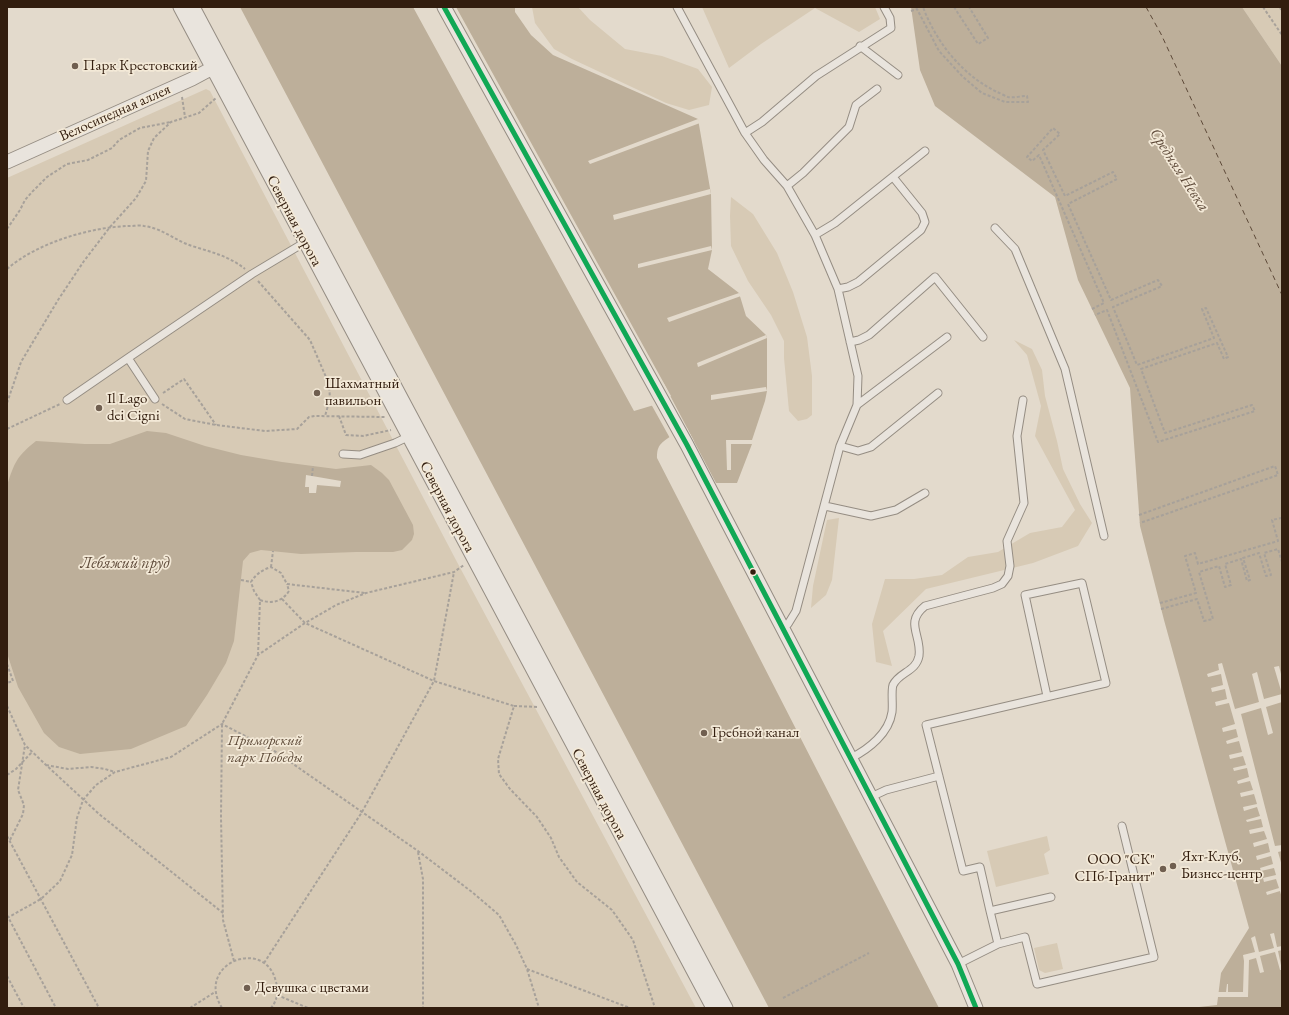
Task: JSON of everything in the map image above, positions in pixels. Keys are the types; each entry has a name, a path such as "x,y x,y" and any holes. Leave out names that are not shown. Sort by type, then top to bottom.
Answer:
{"street":[{"name":"Северная дорога","path":"180,7 218,66 414,434 726,1008"},
{"name":"Северная дорога","path":"193,7 218,66"},
{"path":"444,7 687,445 958,964 976,1008"},
{"name":"Велосипедная аллея","path":"7,162 218,66"},
{"name":"Северная дорога","path":"414,434 713,1008"}],"lane":[{"path":"677,7 745,132 764,160 787,186 815,235 838,289 858,376 857,405 840,446 796,611 788,624 783,627"},
{"path":"745,132 762,122 816,76 860,46 891,28 890,18 884,7"},
{"path":"860,46 898,75"},
{"path":"787,186 804,173 849,127 856,105 877,88"},
{"path":"815,235 835,223 925,151"},
{"path":"838,289 848,287 858,282 922,230 925,222 922,213 893,177"},
{"path":"995,228 1015,249 1065,369 1104,536"},
{"path":"68,400 252,274 310,239"},
{"path":"850,342 860,340 869,335 935,277 983,337"},
{"path":"857,405 948,337"},
{"path":"128,358 155,399"},
{"path":"840,446 858,451 870,447 938,393"},
{"path":"851,758 869,747 879,738 887,726 892,713 892,686 897,679 914,667 919,658 919,647 914,621 917,612 925,606 993,588 1002,584 1008,576 1010,566 1007,540 1024,503 1017,436 1023,400"},
{"path":"342,454 360,455 414,434"},
{"path":"825,506 871,516 896,510 925,493"},
{"path":"998,944 980,867 963,871 926,725 1106,683 1082,583 1025,595 1047,696"},
{"path":"871,797 886,790 939,776"},
{"path":"958,964 998,944 1025,937 1037,984 1154,957 1122,826"},
{"path":"990,911 1051,897"}],"path":[{"path":"911,11 917,9 939,51 963,77 982,93 1005,102 1028,102 1027,96 1008,97 987,87 965,70 944,47 928,21 923,7"},
{"path":"954,7 978,44 988,38 969,7"},
{"path":"1263,7 1282,35"},
{"path":"1280,7 1282,12"},
{"path":"182,94 185,117"},
{"path":"7,230 25,200 32,192 48,177 67,164 88,160 112,148 119,140 140,128 171,122 198,113 217,97"},
{"path":"7,404 22,362 62,294 84,261 110,227 136,198 146,181 148,151 154,138 171,122"},
{"path":"1092,309 1104,304 1039,155 1032,162 1027,157 1053,128 1060,134 1043,150 1065,196 1113,172 1117,179 1068,204 1111,300 1158,280 1162,286 1113,307 1137,365 1214,338 1202,310 1206,308 1228,357 1224,359 1217,343 1141,369 1165,433 1252,405 1255,411 1158,442 1107,310 1095,314"},
{"path":"7,268 16,261 50,244 82,233 110,227 144,226 169,234 190,246 216,253 236,262 252,274 310,340 329,384 330,399 325,416"},
{"path":"216,425 184,379 155,399 186,419 216,425 265,431 297,429 309,417 386,417"},
{"path":"7,429 68,400"},
{"path":"339,416 346,435 363,436 392,429"},
{"path":"312,476 313,466"},
{"path":"1139,516 1275,466 1278,475 1140,523"},
{"path":"1160,603 1196,593 1185,556 1195,553 1198,564 1278,541 1272,520 1281,518 1282,521"},
{"path":"1161,609 1197,599 1204,622 1213,619 1199,572 1219,566 1225,587 1231,586 1224,564 1241,559 1247,581 1250,580 1243,558 1259,553 1266,576 1271,575 1264,553 1278,549 1282,562"},
{"path":"271,567 273,551"},
{"path":"258,655 305,623 336,605 366,593 454,572 465,564"},
{"path":"271,567 281,573 289,591 282,599 267,603 260,600 254,591 251,582 256,574 271,567"},
{"path":"264,963 362,812 434,681 454,572"},
{"path":"241,580 251,582"},
{"path":"287,584 366,593"},
{"path":"282,599 305,623 434,681 514,706 540,707"},
{"path":"234,960 224,920 221,817 222,724 258,655 260,600"},
{"path":"7,664 13,681 7,683"},
{"path":"7,706 25,745 83,800 224,913"},
{"path":"514,706 498,759 499,774 510,790 537,817 551,838 559,857 577,882 612,910 633,940 655,1008"},
{"path":"56,1008 7,917 41,899 60,881 72,856 77,818 83,800 96,785 115,772 172,757 222,724"},
{"path":"222,724 276,752 418,851 472,892 499,915 516,945 527,969 539,1008"},
{"path":"10,840 23,814 24,805 18,790 25,745"},
{"path":"7,775 16,769 28,755 33,752"},
{"path":"45,764 68,769 91,767 115,772"},
{"path":"7,836 99,1008"},
{"path":"418,851 423,880 423,1008"},
{"path":"783,998 869,953"},
{"path":"222,1008 215,992 219,974 225,966 234,960 241,958 257,960 264,963 271,970 278,986 277,995 271,1008"},
{"path":"527,969 630,1008"},
{"path":"7,976 24,1008"},
{"path":"190,1008 215,992"},
{"path":"277,995 308,1008"}],"green space":[{"path":"532,7 578,7 590,20 625,49 662,56 698,69 712,87 709,105 689,110 666,103 572,59 554,49 535,23"},
{"path":"702,7 875,7 880,19 859,32 815,8 761,44 729,68"},
{"path":"1242,7 1282,7 1282,66"},
{"name":"Приморский парк Победы","path":"206,89 210,91 457,562 696,1008 7,1008 7,178"},
{"path":"731,197 753,214 777,253 793,292 807,337 812,376 812,415 807,419 798,421 789,411 784,358 784,341 771,315 748,281 731,246"},
{"path":"1014,340 1032,349 1042,370 1045,396 1063,469 1080,504 1092,523 1078,546 1033,563 926,589 883,631 892,666 876,662 872,624 885,579 914,579 942,575 968,557 998,552 1030,533 1062,527 1075,510 1035,436 1041,406 1027,355"},
{"path":"839,518 832,580 826,595 811,608 813,586 827,520"},
{"path":"1047,836 1050,850 1044,854 1049,874 996,887 987,851"},
{"path":"1057,943 1063,969 1045,973 1039,970 1034,948"}],"water":[{"name":"Гребной канал","path":"240,7 413,7 634,411 654,405 671,396 456,7 515,7 515,12 531,35 553,55 698,119 711,194 712,250 708,269 739,293 746,316 766,335 767,391 752,444 737,483 716,483 687,428 662,442 658,448 657,458 939,1008 769,1008"},
{"name":"Средняя Невка","path":"911,7 1242,7 1282,66 1282,1008 1190,1008 1217,1005 1221,973 1249,928 1164,620 1140,526 1130,388 1078,280 1055,197 935,106 920,70"},
{"name":"Лебяжий пруд","path":"147,431 166,433 205,446 241,455 282,462 336,469 371,465 389,480 413,525 414,534 412,540 402,550 393,552 301,554 261,550 250,553 243,561 234,641 226,663 186,726 131,749 80,754 59,747 44,733 18,687 7,653 7,486 17,460 24,451 36,441 110,444"}],"pier":[{"path":"698,119 700,123 590,164 588,161"},
{"path":"710,189 711,194 614,220 613,215"},
{"path":"711,246 712,250 638,268 638,264"},
{"path":"739,293 741,296 669,322 667,318"},
{"path":"766,335 767,338 698,367 697,363"},
{"path":"664,384 694,441 693,442 687,431 671,440 651,404 668,396 662,385"},
{"path":"766,387 767,391 711,400 711,395"},
{"path":"726,440 752,440 752,444 731,444 731,470 727,470"},
{"path":"306,475 341,481 340,487 317,485 316,493 309,493 309,487 305,487"},
{"path":"1222,663 1235,709 1259,702 1252,674 1257,672 1264,699 1282,694 1282,702 1266,707 1273,733 1268,735 1261,708 1241,714 1275,846 1282,845 1282,851 1278,852 1282,866 1282,898 1280,891 1267,895 1266,892 1279,888 1276,879 1264,882 1263,878 1276,875 1274,868 1261,871 1260,868 1273,864 1271,856 1257,860 1256,856 1270,852 1268,843 1254,847 1253,843 1267,839 1264,831 1250,834 1249,830 1263,827 1261,819 1247,822 1246,820 1260,816 1257,807 1244,811 1243,807 1257,804 1254,794 1241,797 1240,793 1253,790 1250,781 1238,784 1237,781 1249,777 1247,768 1234,771 1233,768 1246,765 1243,756 1230,759 1229,755 1242,752 1239,741 1227,744 1226,741 1238,737 1236,729 1223,732 1222,728 1235,724 1229,703 1216,706 1215,702 1227,699 1225,689 1212,692 1211,688 1223,685 1221,674 1208,677 1207,674 1219,670 1218,664"},
{"path":"1279,666 1282,678 1282,694 1274,667"},
{"path":"1274,933 1277,947 1282,946 1282,950 1278,951 1282,970 1280,970 1275,952 1260,956 1264,972 1260,973 1256,958 1249,960 1248,997 1218,997 1218,992 1226,992 1227,984 1228,992 1243,992 1243,955 1255,952 1251,938 1255,936 1259,952 1274,948 1270,934"}],"ferry route":[{"path":"1146,7 1161,34 1282,295"}],"transit line":[{"path":"444,7 687,445 958,964 976,1008"}],"place":[{"name":"Парк Крестовский","path":"75,66"},
{"name":"Шахматный павильон","path":"317,393"},
{"name":"Il Lago dei Cigni","path":"99,408"},
{"name":"Гребной канал","path":"704,733"},
{"name":"Яхт-Клуб, Бизнес-центр","path":"1173,866"},
{"name":"ООО \"СК\" СПб-Гранит\"","path":"1163,869"},
{"name":"Девушка с цветами","path":"247,988"}]}
